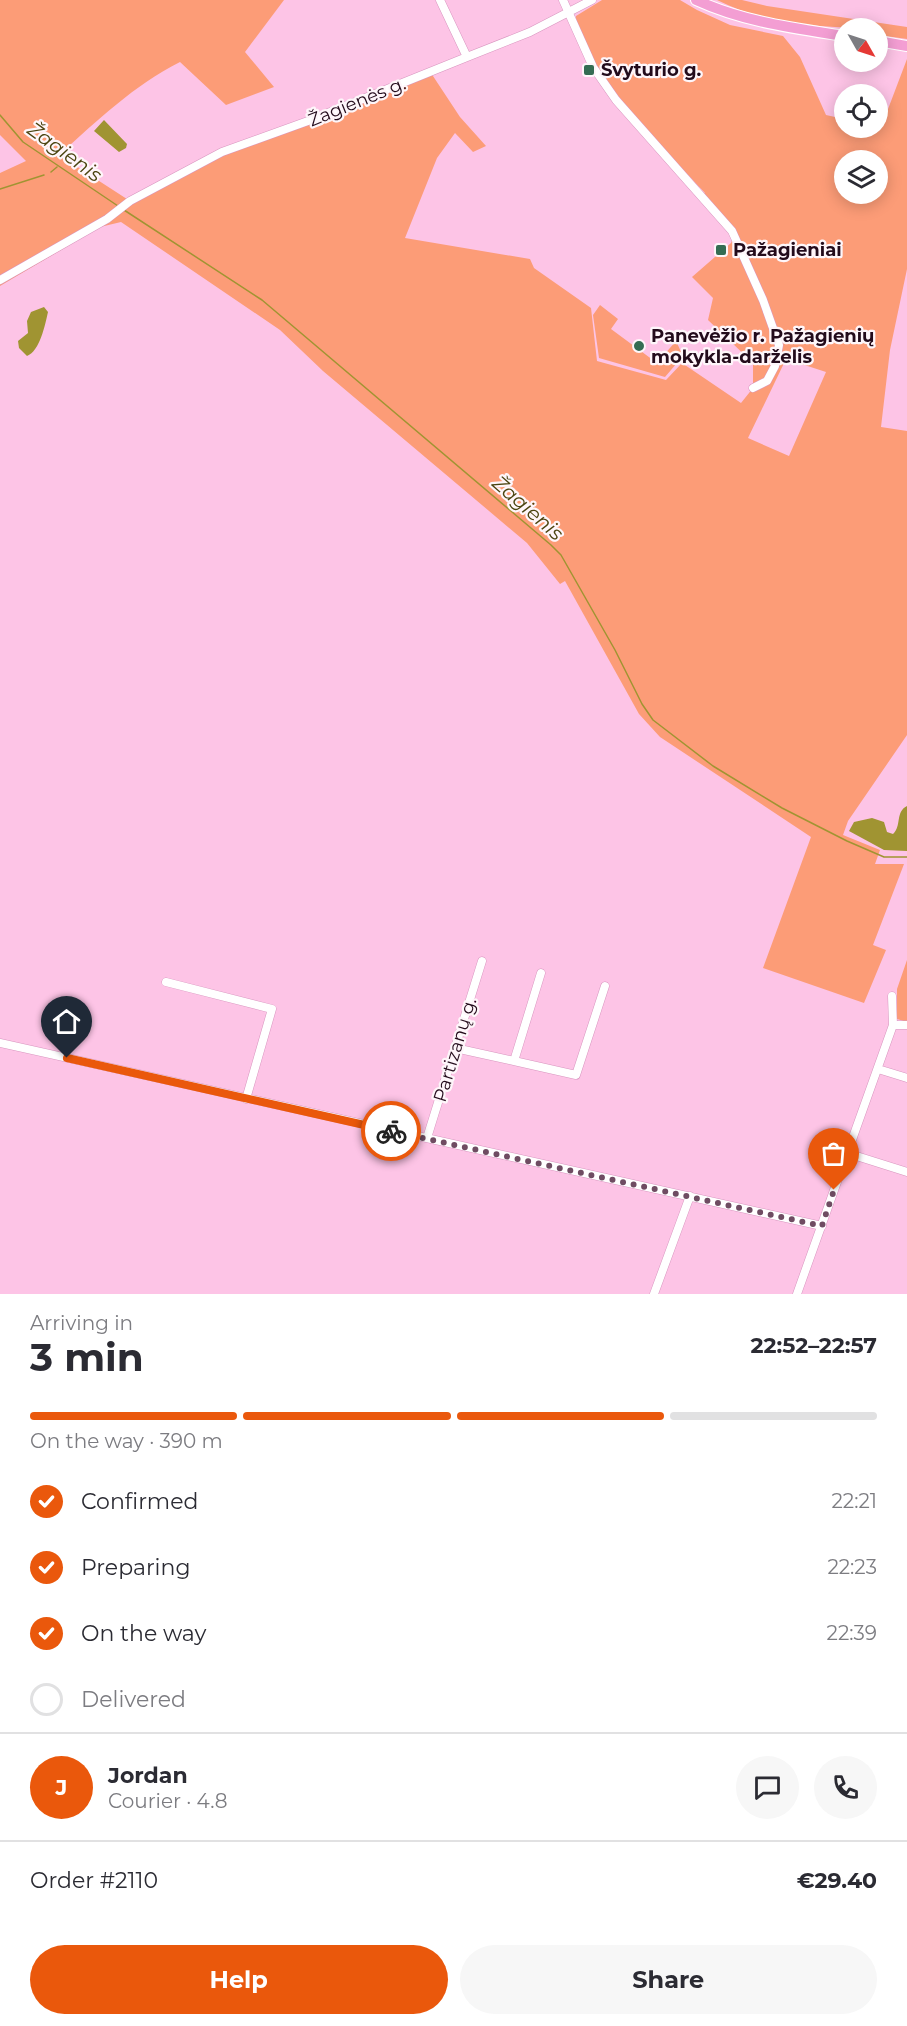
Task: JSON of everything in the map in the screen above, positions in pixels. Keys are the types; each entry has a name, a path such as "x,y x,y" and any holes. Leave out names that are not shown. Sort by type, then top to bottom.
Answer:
{"highway":[{"path":"696,0 752,21 834,34"},
{"path":"888,43 907,46"}],"street":[{"path":"440,0 467,57"},
{"path":"563,0 592,67 616,100 732,231 763,300 778,345 776,366 767,381 753,388"},
{"name":"Žagienės g.","path":"0,280 107,219 123,207 222,152 308,121 530,32 592,0"},
{"name":"Partizanų g.","path":"427,1138 482,961"},
{"path":"514,1061 541,973"},
{"path":"166,982 272,1009 246,1099"},
{"path":"455,1048 576,1076 605,986"},
{"path":"797,1294 893,1025 892,996"},
{"path":"893,1025 907,1025"},
{"path":"0,1042 246,1099 822,1226"},
{"path":"878,1069 907,1078"},
{"path":"847,1153 907,1172"},
{"path":"654,1294 690,1196"}],"shaded area":[{"path":"0,0 284,0 245,52 274,87 226,105 180,62 147,81 59,155 130,201 229,151 431,73 460,117 486,146 473,152 455,133 437,158 405,238 530,259 534,268 591,308 597,361 666,380 682,363 741,403 753,388 753,363 708,320 713,298 692,277 731,243 734,236 699,192 705,193 650,134 608,82 591,57 580,35 576,16 602,0 680,0 730,25 783,36 800,57 826,115 834,117 834,138 888,138 888,109 907,59 907,269 890,350 881,427 907,431 907,735 848,821 843,835 880,850 875,864 904,864 873,945 886,950 864,1003 763,968 811,837 660,737 639,714 565,581 560,584 527,543 323,371 280,330 121,222 100,227 0,286 0,173 26,161 0,135","holes":["786,359 826,372 789,456 748,438"]},
{"path":"717,0 742,0 847,18 834,18 834,27 817,26 776,20"},
{"path":"888,24 907,27 907,39 888,36"},
{"path":"104,120 127,144 126,148 119,152 94,131"},
{"path":"600,305 618,319 611,329 657,363 676,341 683,356 665,377 599,358 593,315"},
{"path":"44,307 48,312 41,337 35,349 27,356 19,348 18,341 28,333 27,321 31,312"},
{"path":"907,806 907,851 884,850 849,831 854,822 872,818 884,822 887,832 893,834 901,812"},
{"path":"907,960 907,1022 894,1018 897,1008 897,989"}],"waterway":[{"name":"Žagienis","path":"0,115 23,142 118,206"},
{"path":"51,172 57,167"},
{"path":"0,189 44,175"},
{"name":"Žagienis","path":"124,210 262,300 551,545 561,555 615,650 642,704 653,720 713,766 782,808 884,857 907,857"}],"way so far":[{"path":"391,1131 822,1226 834,1190"}],"place":[{"name":"Švyturio g.","path":"589,70"},
{"name":"Pažagieniai","path":"721,250"},
{"name":"Panevėžio r. Pažagienių mokykla-darželis","path":"639,346"}],"route":[{"path":"67,1058 391,1131"}]}
